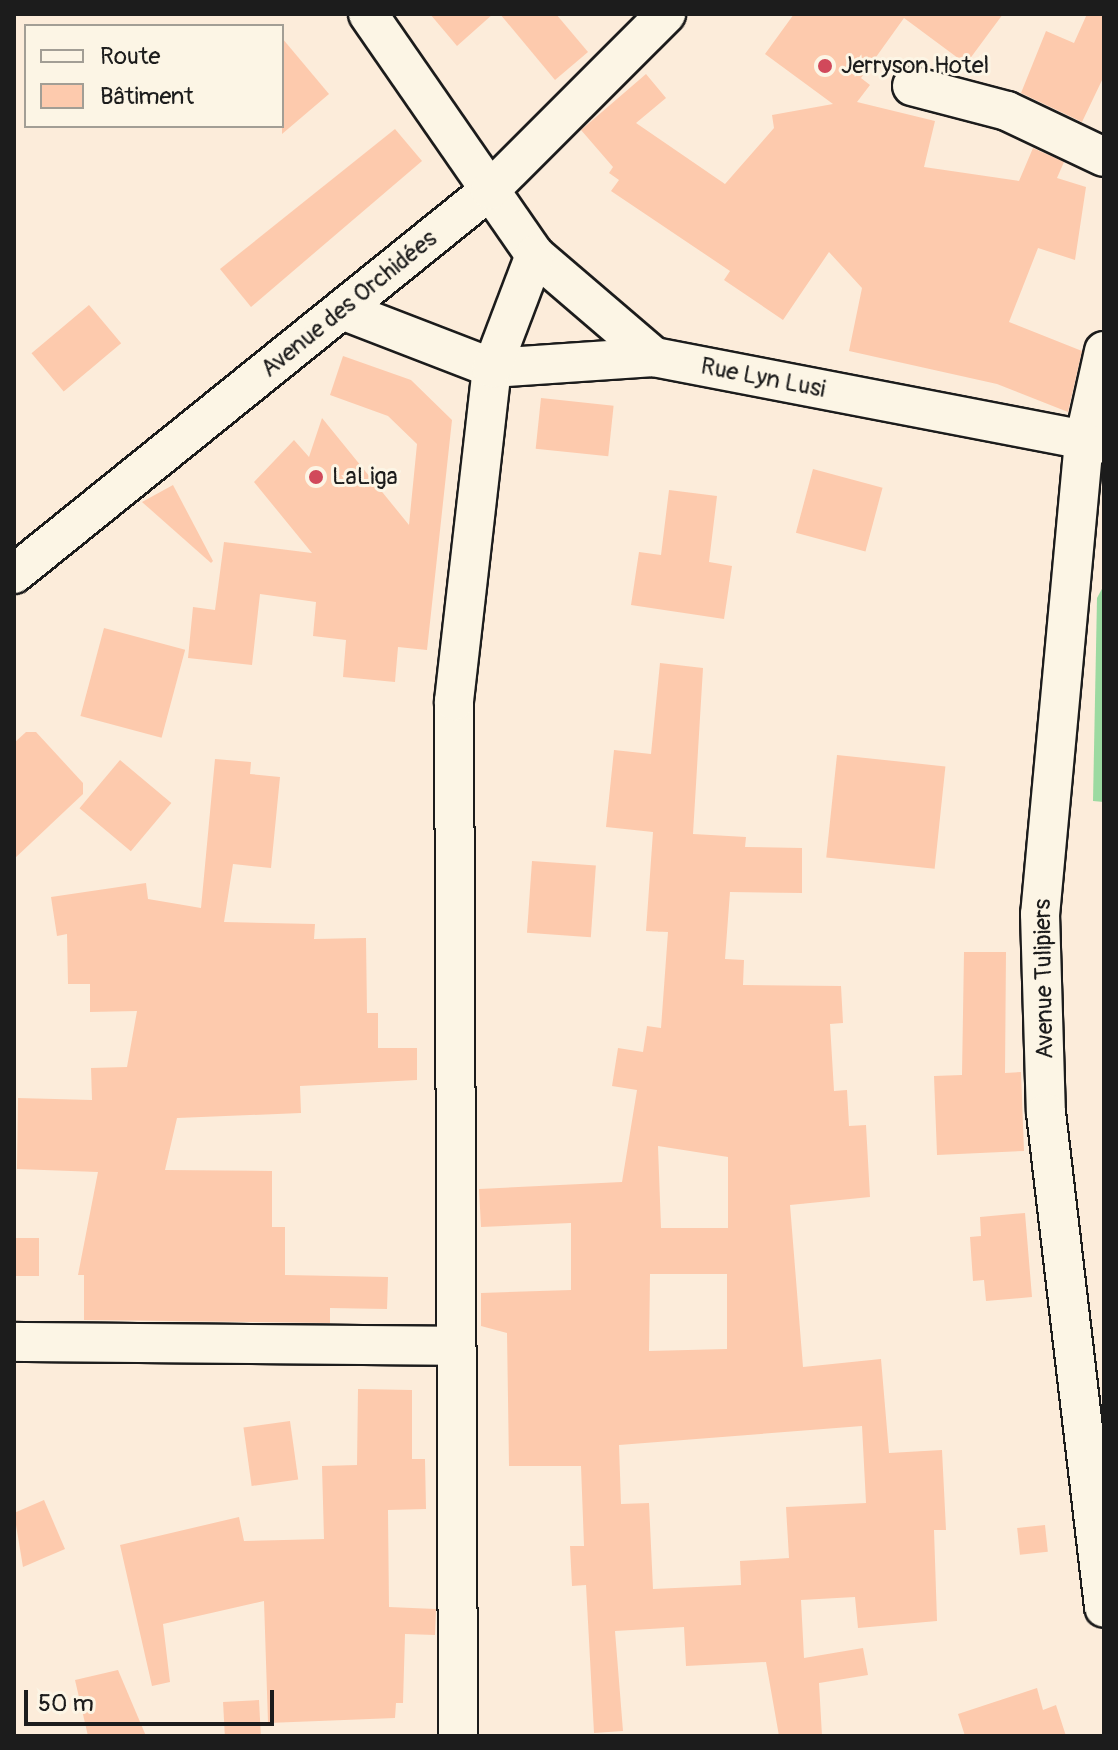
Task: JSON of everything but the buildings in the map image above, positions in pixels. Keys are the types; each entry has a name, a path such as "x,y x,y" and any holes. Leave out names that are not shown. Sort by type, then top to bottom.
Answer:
{"street":[{"name":"Rue Lyn Lusi","path":"368,14 535,255 654,357 1094,443"},
{"name":"Avenue des Orchidées","path":"14,574 490,190 666,14"},
{"path":"912,86 1007,111 1104,157"},
{"path":"456,1735 454,716 492,368 535,255"},
{"path":"342,310 492,368 654,357"},
{"name":"Avenue Tulipiers","path":"1104,351 1040,914 1046,1113 1104,1608"},
{"path":"14,1342 456,1346"}],"green space":[{"path":"1104,585 1104,802 1093,801 1097,598"}],"place":[{"name":"Jerryson Hotel","path":"825,66"},
{"name":"LaLiga","path":"316,477"}]}
